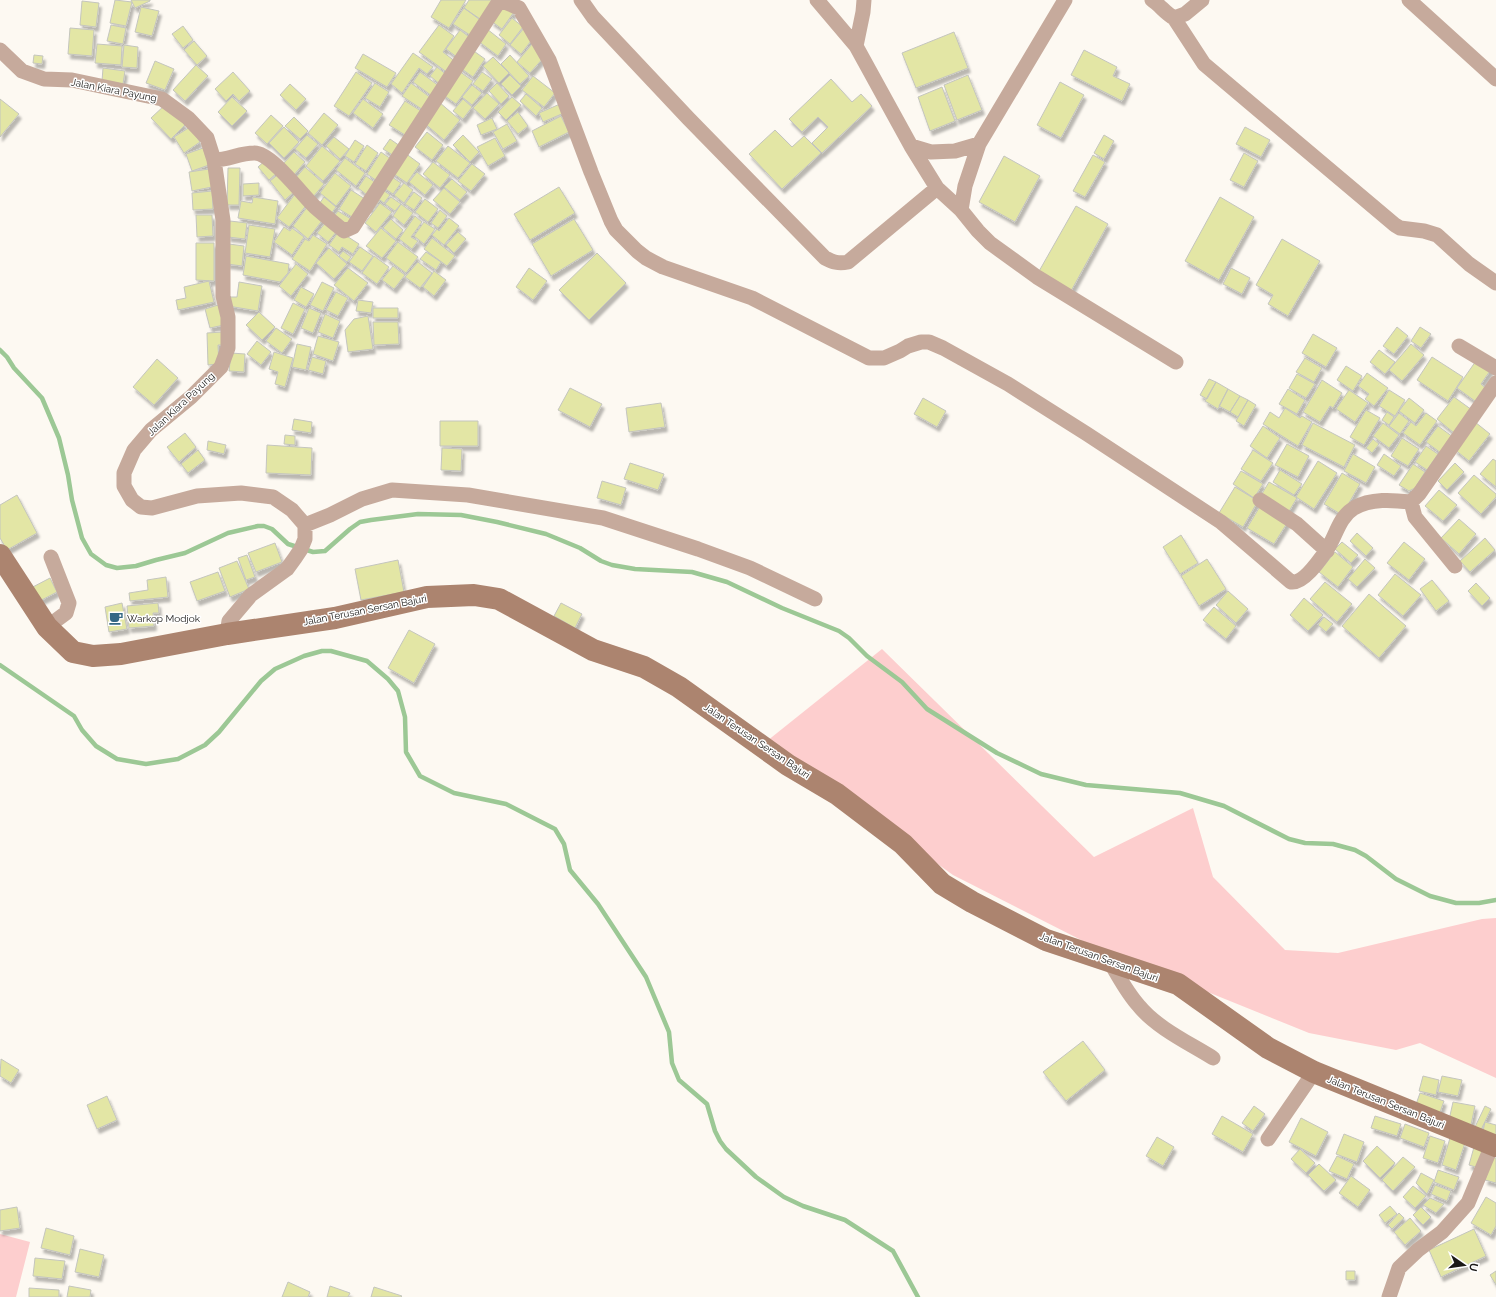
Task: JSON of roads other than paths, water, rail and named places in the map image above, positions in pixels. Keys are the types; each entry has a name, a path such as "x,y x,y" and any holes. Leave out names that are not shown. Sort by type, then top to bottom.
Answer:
{"main road":[{"name":"Jalan Terusan Sersan Bajuri","path":"0,555 47,626 73,652 93,656 122,654 227,634 335,618 427,597 474,595 499,599 593,650 644,667 679,687 788,765 837,794 902,844 942,884 972,902 1046,940 1178,984 1268,1048 1314,1072 1494,1145"}],"street":[{"path":"214,160 222,160 254,153 261,154 271,160 315,207 344,231 353,227 500,0 520,4 549,60 611,221 616,230 646,258 664,267 752,298 869,358 884,358 908,346 921,342 929,342 944,348 1015,388 1221,522 1284,578 1295,583 1305,577 1327,550 1340,523 1347,513 1355,507 1375,501 1411,502 1419,494 1496,382"},
{"path":"581,0 593,17 688,118 825,258 841,264 848,262 937,188"},
{"path":"817,0 856,46 911,146 937,188 961,210 982,235 1031,273 1176,362"},
{"path":"856,46 864,0"},
{"path":"961,210 965,186 979,144 1065,0"},
{"path":"1152,0 1157,3 1168,15 1174,18 1204,64 1395,225 1400,228 1424,231 1437,235 1469,264 1496,283"},
{"path":"1174,18 1185,14 1202,0"},
{"path":"1409,0 1496,79"},
{"name":"Jalan Kiara Payung","path":"0,50 22,71 44,79 72,80 162,99 188,118 207,138 214,160 223,220 223,296 228,317 228,348 221,367 191,397 151,430 134,450 124,473 124,486 132,500 141,507 152,508 197,496 241,493 273,497 292,510 305,525"},
{"path":"911,146 931,152 955,150 979,144"},
{"path":"1459,346 1496,368"},
{"path":"227,634 229,621 251,595 287,569 295,558 305,539 305,525 330,515 362,499 392,490 468,495 603,518 698,549 750,568 815,599"},
{"path":"1260,500 1297,524 1327,550"},
{"path":"1411,502 1415,517 1455,566"},
{"path":"47,626 66,613 69,603 51,557"},
{"path":"1110,962 1125,988 1139,1007 1154,1021 1213,1058"},
{"path":"1268,1139 1314,1072"},
{"path":"1389,1297 1399,1268 1418,1250 1442,1232 1468,1203 1494,1145"}],"waterway":[{"path":"0,350 7,357 14,368 42,398 59,438 68,475 72,500 82,538 91,554 106,565 117,568 136,566 185,553 228,533 258,526 264,526 272,529 288,544 313,552 325,551 360,522 371,520 418,514 461,515 497,522 546,534 580,548 601,561 612,565 635,569 692,572 727,582 782,608 839,631 849,638 867,656 902,682 927,709 997,753 1041,774 1086,785 1180,793 1224,806 1289,839 1305,843 1333,844 1355,850 1366,856 1396,879 1430,896 1456,903 1479,903 1496,900"},
{"path":"0,665 74,716 82,730 96,746 117,759 146,764 178,759 205,745 219,732 261,681 275,669 304,656 322,651 331,651 367,661 388,679 398,691 405,717 406,752 420,776 454,793 506,804 555,829 564,844 570,870 598,904 646,977 669,1032 672,1063 679,1080 707,1104 715,1131 726,1149 756,1177 784,1197 803,1206 845,1220 893,1251 918,1297"}],"place":[{"name":"Warkop Modjok","path":"116,618"}]}
